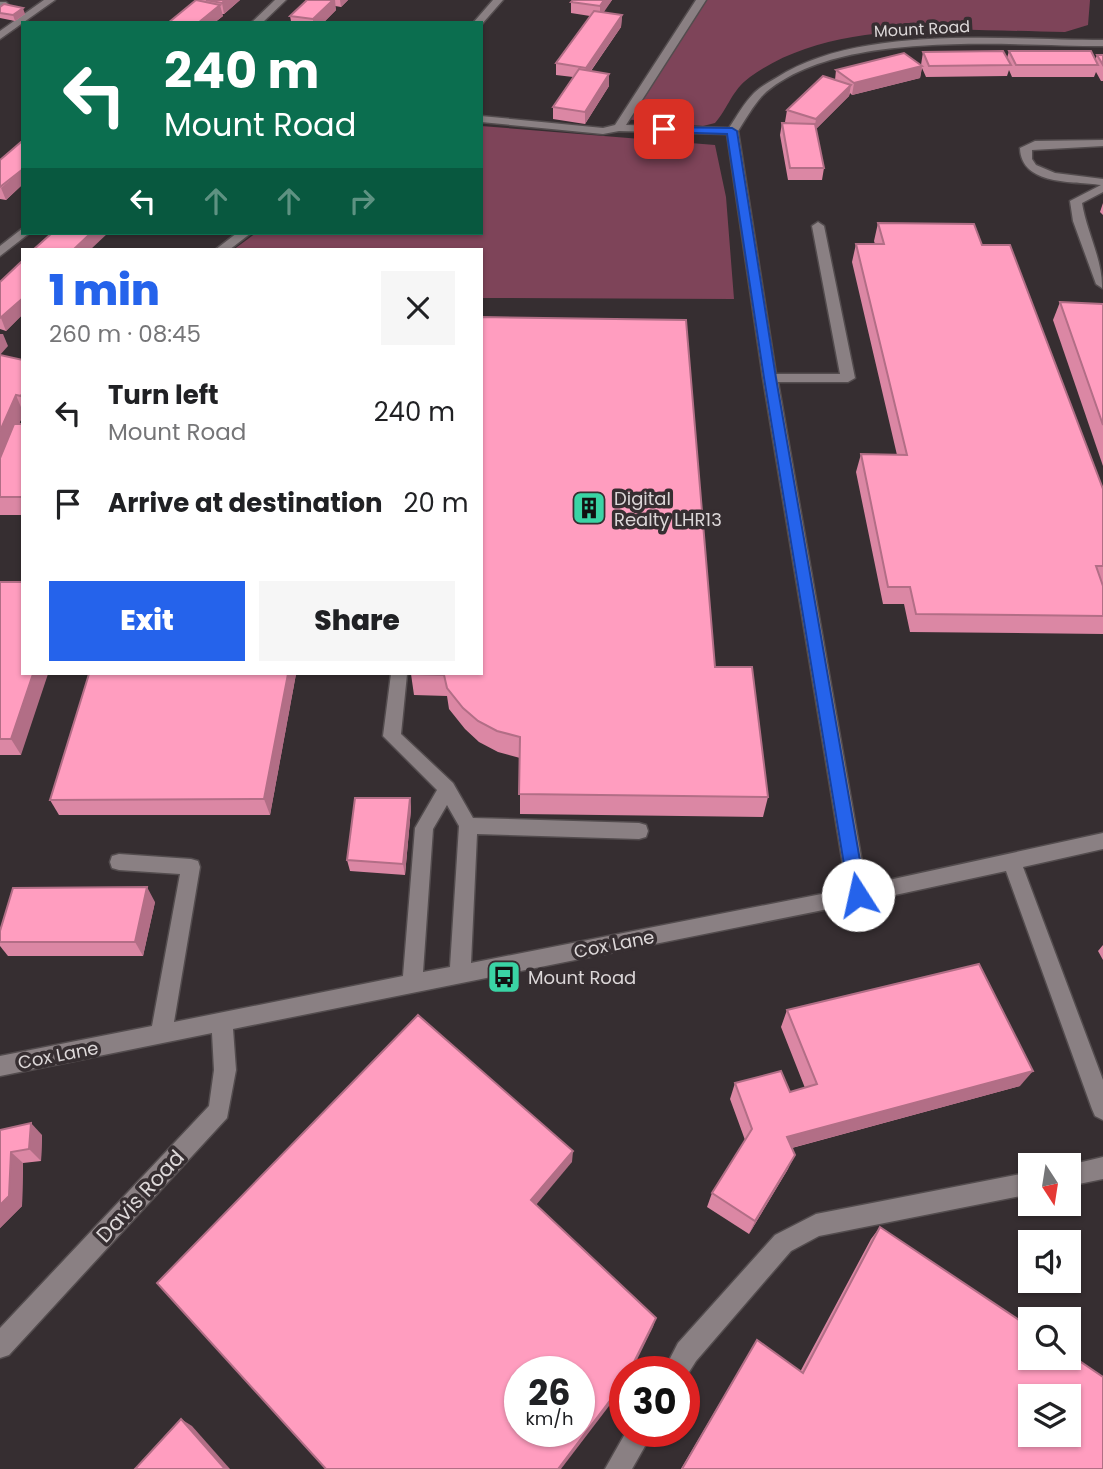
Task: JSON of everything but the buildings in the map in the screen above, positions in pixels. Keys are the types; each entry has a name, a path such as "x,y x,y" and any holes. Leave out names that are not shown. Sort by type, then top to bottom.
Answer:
{"street":[{"path":"0,36 50,0"},
{"path":"258,21 281,0"},
{"path":"480,21 498,0"},
{"path":"620,128 701,0"},
{"name":"Mount Road","path":"732,131 741,111 780,78 807,63 838,55 884,46 921,43 1103,43"},
{"path":"483,119 603,131 620,128 732,131 770,378 858,895"},
{"path":"1103,143 1035,144 1027,148 1025,154 1030,166 1046,175 1103,182"},
{"path":"1102,284 1079,220 1076,201 1103,188"},
{"path":"770,378 848,378 818,226"},
{"path":"0,252 21,234"},
{"path":"225,248 242,235"},
{"path":"399,675 392,736 447,788 468,827 460,974"},
{"path":"412,984 424,828 447,788"},
{"path":"468,827 639,831"},
{"name":"Cox Lane","path":"0,1066 858,895 1103,841"},
{"path":"119,862 191,867 161,1035"},
{"path":"1012,862 1103,1109"},
{"name":"Davis Road","path":"0,1346 219,1111 225,1070 222,1022"},
{"path":"1082,1172 1103,1168"},
{"path":"685,1356 783,1243 816,1225 1018,1186"},
{"path":"618,1469 631,1447"}],"shaded area":[{"path":"704,0 1090,0 1088,25 1065,32 902,31 820,44 783,58 750,77 738,88 715,123 703,126 623,119"},
{"path":"483,126 715,145 726,197 734,299 483,298 483,248 236,248 253,235 483,235"}],"place":[{"name":"Digital Realty LHR13","path":"589,508"},
{"name":"Mount Road","path":"504,977"}],"route":[{"path":"664,129 732,131 770,378 858,895"}]}
